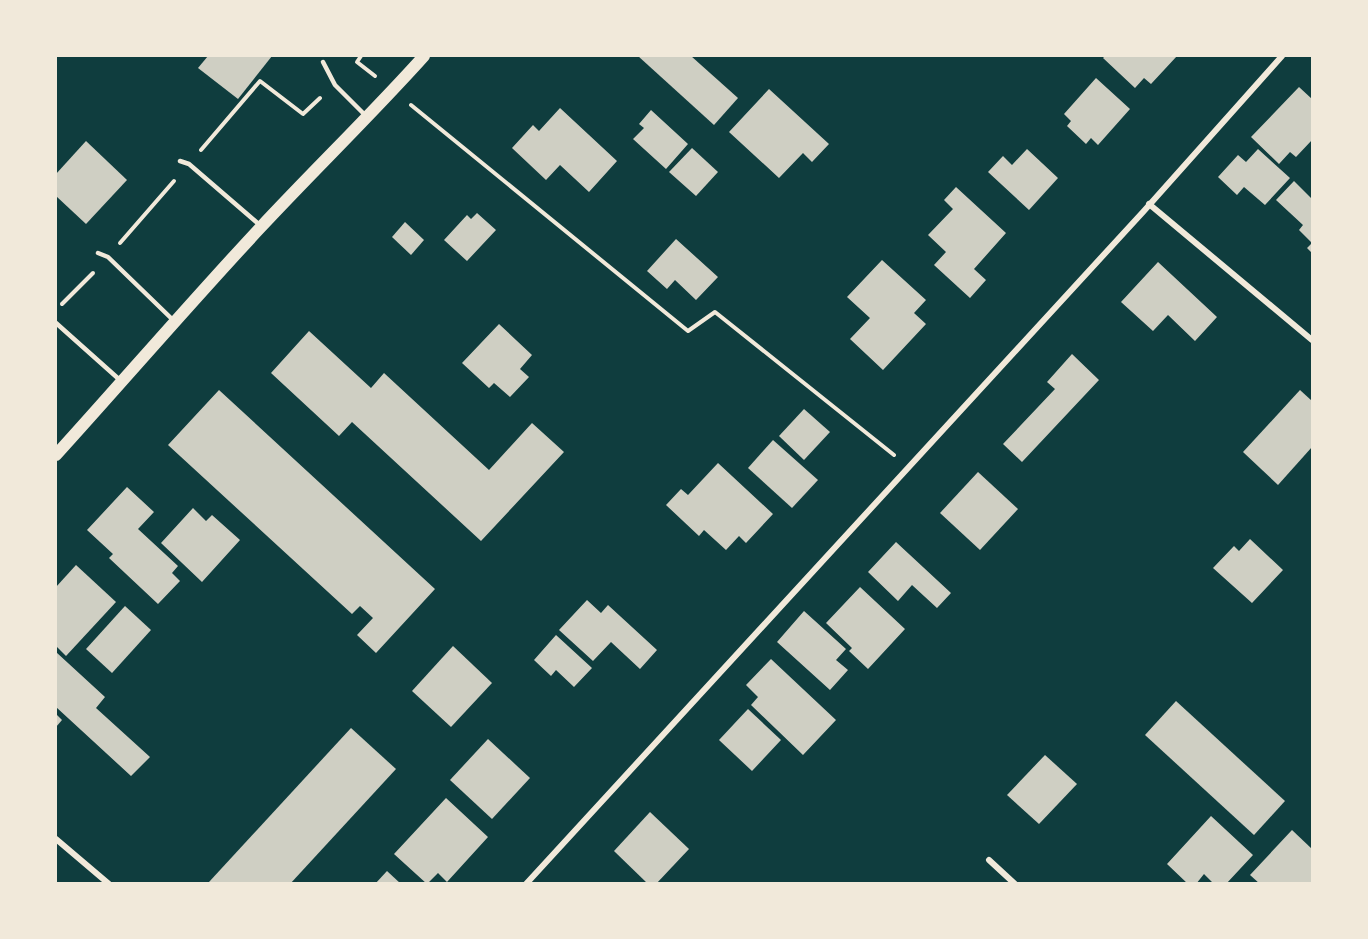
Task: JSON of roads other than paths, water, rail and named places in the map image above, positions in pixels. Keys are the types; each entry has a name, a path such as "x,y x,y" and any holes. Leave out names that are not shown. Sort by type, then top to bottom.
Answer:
{"main road":[{"path":"56,455 174,321 424,56"}],"street":[{"path":"526,884 1282,56"},
{"path":"1149,204 1312,340"},
{"path":"56,839 109,884"},
{"path":"989,860 1015,884"}],"lane":[{"path":"323,62 335,85 367,116"},
{"path":"180,161 189,164 261,227"},
{"path":"98,253 108,257 174,321"},
{"path":"56,332 58,325 122,382"}]}
